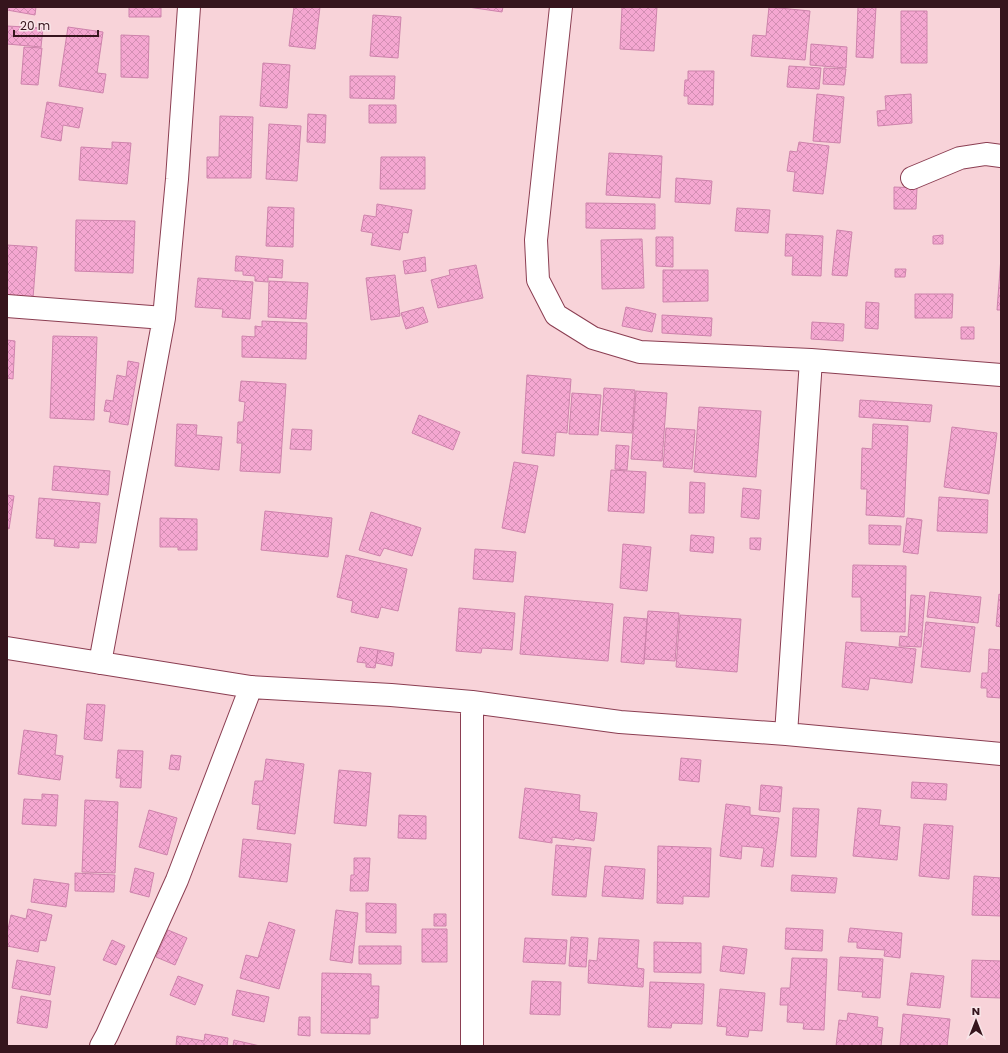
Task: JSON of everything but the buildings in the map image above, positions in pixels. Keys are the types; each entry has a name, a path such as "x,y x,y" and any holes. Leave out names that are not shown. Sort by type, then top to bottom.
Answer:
{"street":[{"path":"100,663 164,318 177,179 190,7"},
{"path":"561,7 536,240 538,280 556,315 593,338 640,352 811,360 1001,376"},
{"path":"912,178 960,158 986,154 1001,156"},
{"path":"7,306 164,318"},
{"path":"786,734 811,360"},
{"path":"7,648 250,687 391,695 472,702 620,722 786,734 1001,754"},
{"path":"101,1046 177,880 250,687"},
{"path":"472,702 472,1046"}]}
